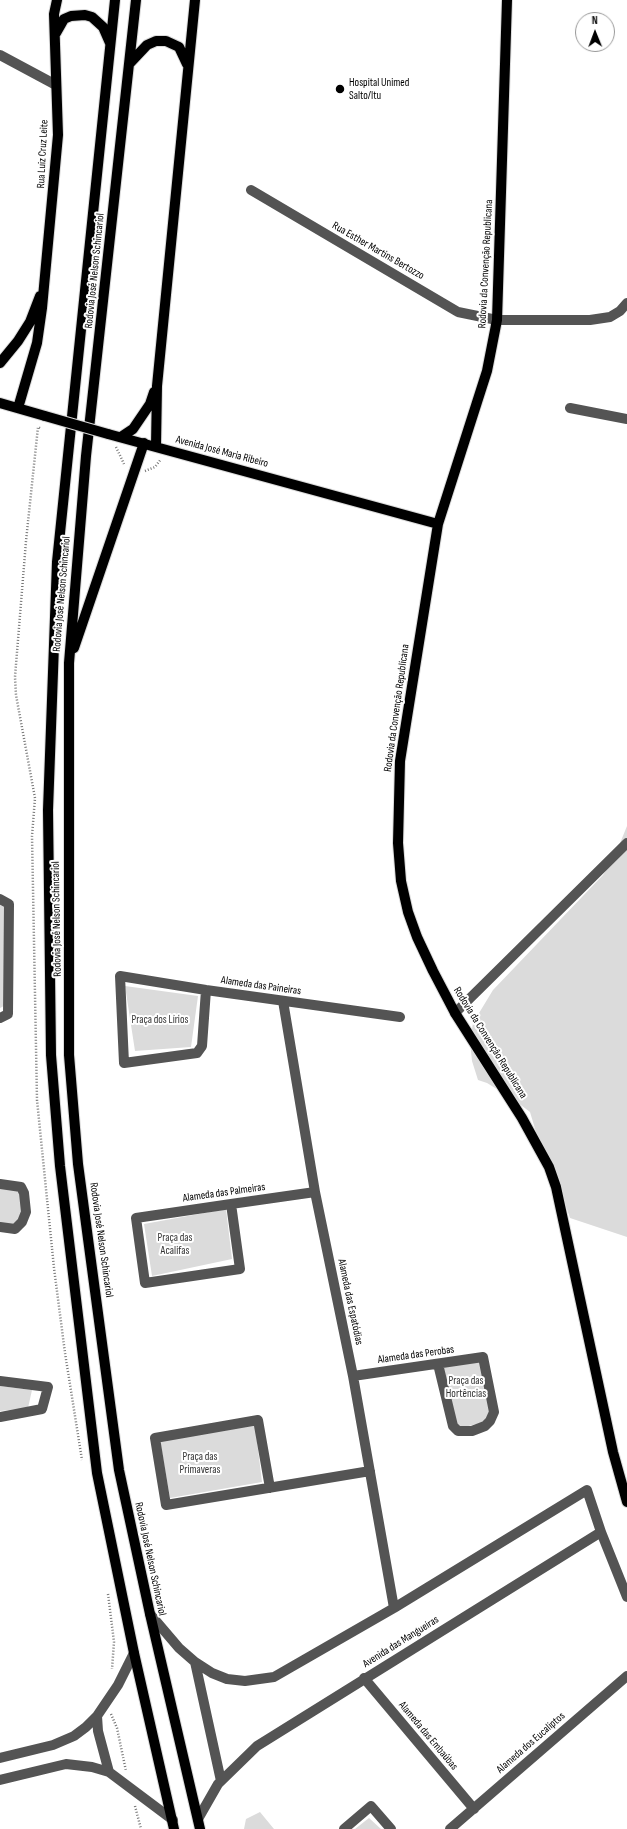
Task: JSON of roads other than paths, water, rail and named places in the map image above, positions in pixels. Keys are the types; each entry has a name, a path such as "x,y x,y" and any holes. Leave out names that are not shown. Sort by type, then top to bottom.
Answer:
{"main road":[{"name":"Rua Luiz Cruz Leite","path":"18,408 40,328 57,152 54,14 56,0"},
{"name":"Rodovia José Nelson Schincariol","path":"115,0 57,562 48,810 51,1055 60,1166 96,1462 134,1653 174,1824"},
{"name":"Rodovia José Nelson Schincariol","path":"136,0 86,456 69,663 69,1055 78,1164 119,1470 150,1614 199,1824"},
{"path":"156,446 157,386 187,65 195,0"},
{"name":"Rodovia da Convenção Republicana","path":"507,0 497,320 485,377 438,524 400,761 398,843 401,881 408,912 420,944 455,1013 537,1141 552,1174 613,1452 627,1502"},
{"path":"55,37 60,24 64,19 71,16 85,15 92,17 102,27 111,45"},
{"path":"130,63 147,44 156,41 166,41 178,47 185,56 187,65"},
{"name":"Rua Luiz Cruz Leite","path":"0,363 30,322 43,288"},
{"path":"121,437 133,429 142,417 150,404 157,386"},
{"name":"Avenida José Maria Ribeiro","path":"0,403 438,524"},
{"path":"69,663 144,443"}],"street":[{"path":"0,55 56,85"},
{"name":"Rua Esther Martins Bertozzo","path":"251,190 458,312 497,320 590,320 610,317 620,311 627,302"},
{"path":"570,408 627,419"},
{"path":"455,1013 627,843"},
{"path":"0,899 9,904 4,1016"},
{"name":"Alameda das Paineiras","path":"206,990 202,1046 197,1053 124,1063 120,976 206,990 400,1017"},
{"name":"Alameda das Espatódias","path":"283,1000 315,1192 353,1376 394,1608"},
{"path":"0,1184 21,1187 24,1193 26,1212 22,1222 15,1229 0,1227"},
{"name":"Alameda das Palmeiras","path":"231,1204 240,1269 145,1283 136,1218 231,1204 315,1192"},
{"name":"Alameda das Perobas","path":"353,1376 483,1357 494,1412 490,1421 485,1426 472,1431 458,1431 453,1426 438,1364"},
{"path":"0,1381 48,1387 42,1409 0,1417"},
{"path":"270,1488 258,1420 155,1438 166,1505 270,1488 370,1471"},
{"path":"150,1614 179,1648 212,1674 227,1679 245,1681 274,1678 394,1608 587,1490 601,1532 627,1597"},
{"name":"Avenida das Mangueiras","path":"199,1824 221,1781 257,1746 364,1678 601,1532"},
{"path":"0,1758 53,1746 86,1727 97,1716 118,1685 134,1653"},
{"path":"195,1662 221,1781"},
{"name":"Alameda dos Eucaliptos","path":"450,1829 627,1676"},
{"name":"Alameda das Embaúbas","path":"364,1678 474,1808"},
{"path":"97,1716 98,1731 109,1772"},
{"path":"0,1780 66,1764 85,1766 109,1772 174,1824"},
{"path":"344,1829 371,1806 391,1829"}],"place":[{"name":"Hospital Unimed Salto/Itu","path":"340,89"}],"park label":[{"name":"Praça dos Lírios","path":"160,1020"},
{"name":"Praça das Acalifas","path":"175,1244"},
{"name":"Praça das Hortências","path":"466,1387"},
{"name":"Praça das Primaveras","path":"200,1463"}]}
